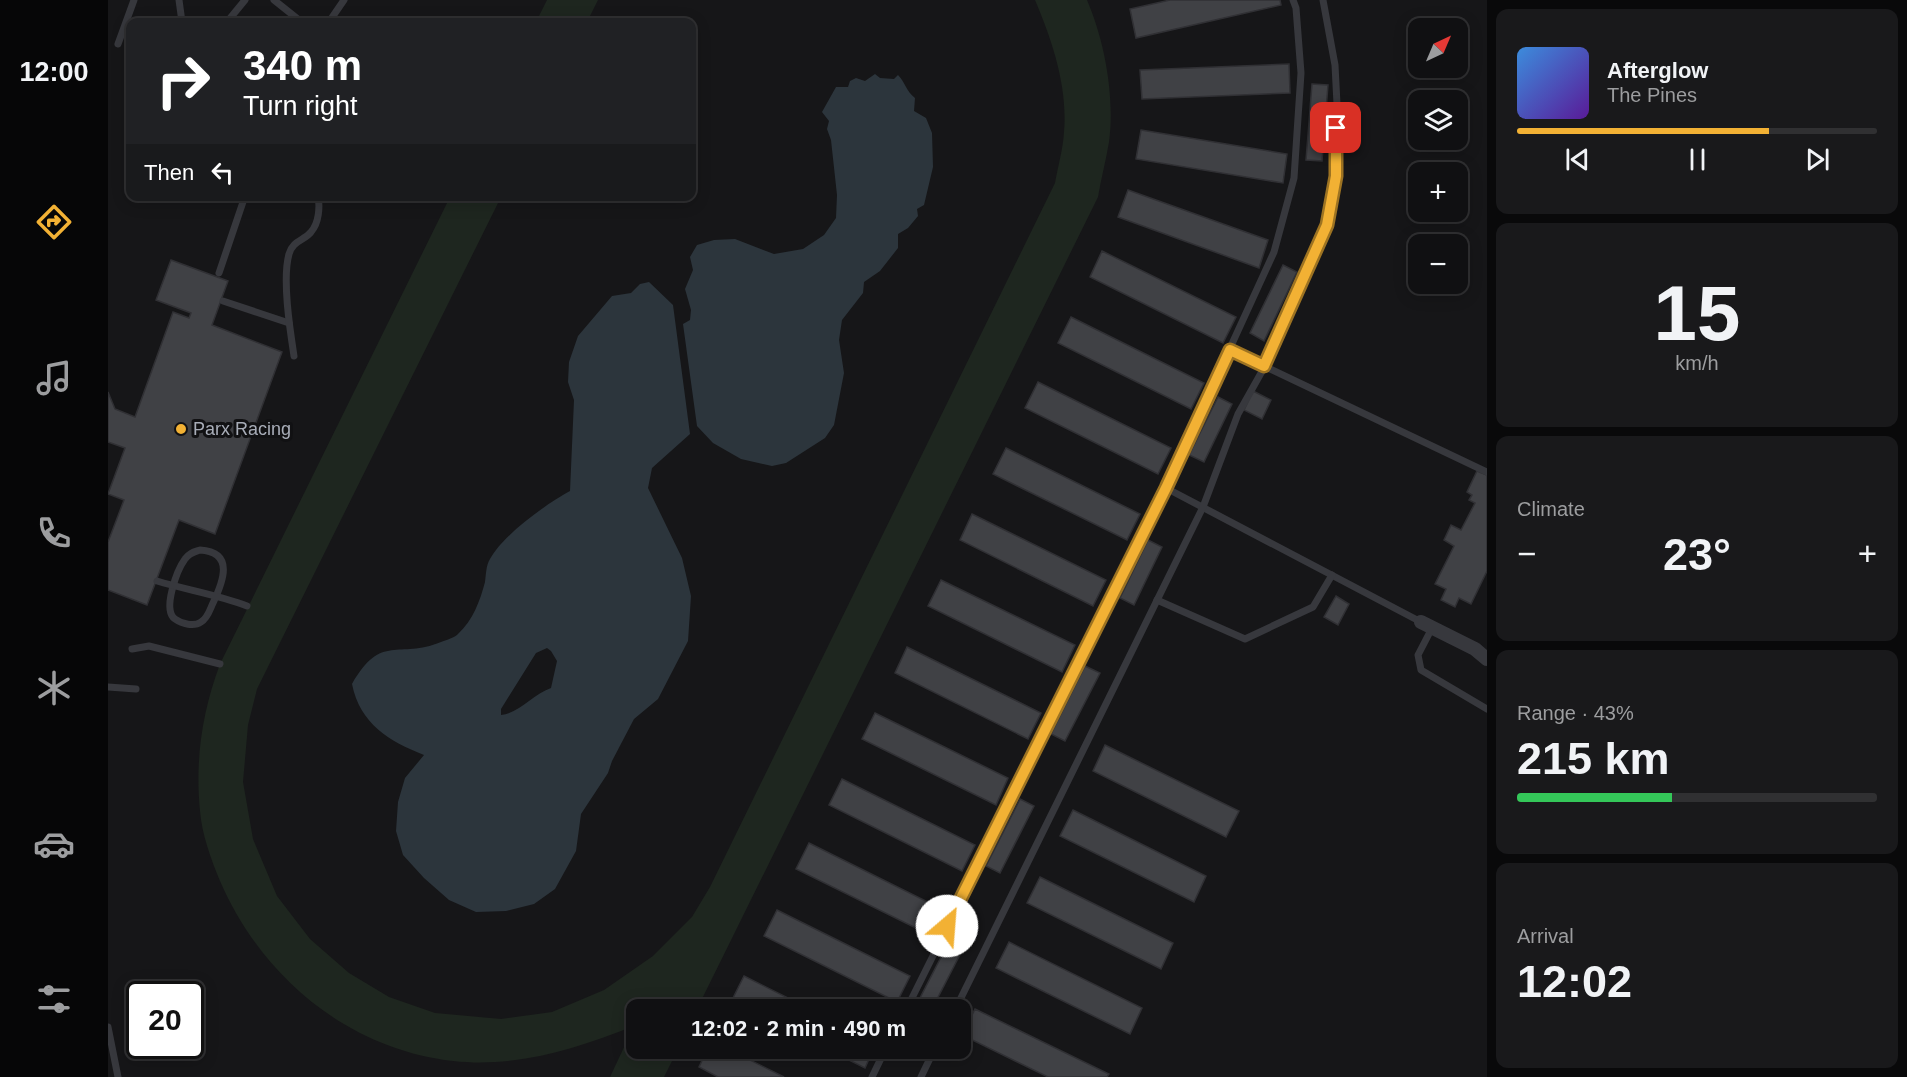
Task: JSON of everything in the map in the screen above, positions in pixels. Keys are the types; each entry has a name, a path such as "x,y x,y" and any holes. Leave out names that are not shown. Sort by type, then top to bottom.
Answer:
{"street":[{"path":"1427,625 1474,649 1487,659"}],"lane":[{"path":"127,18 134,0"},
{"path":"179,0 181,18"},
{"path":"230,18 245,0"},
{"path":"274,0 296,18"},
{"path":"332,18 344,0"},
{"path":"911,999 1166,488 1274,252 1294,178 1301,73 1296,8 1293,0"},
{"path":"959,999 1203,507 1238,414 1264,366 1327,225 1336,176 1335,65 1323,0"},
{"path":"118,44 126,22"},
{"path":"219,273 243,201"},
{"path":"294,356 289,323 287,264 289,252 296,242 311,233 318,217 318,201"},
{"path":"223,301 289,323"},
{"path":"1230,350 1487,472"},
{"path":"1166,488 1427,625 1418,655 1421,670 1487,709"},
{"path":"209,550 221,559 224,577 207,616 201,622 192,625 172,616 168,606 174,586 184,559 192,552 209,550"},
{"path":"1157,600 1245,639 1313,607 1332,575"},
{"path":"157,581 215,598 227,598 247,606"},
{"path":"132,650 149,646 220,664"},
{"path":"108,687 136,689"},
{"path":"108,1027 118,1077"},
{"path":"872,1077 881,1059"},
{"path":"921,1077 930,1059"}],"shaded area":[{"path":"547,0 598,0 589,18 538,18"},
{"path":"1035,0 1087,0 1099,34 1107,70 1111,107 1109,142 1098,197 702,999 626,999 626,1029 568,1049 500,1062 453,1061 414,1054 378,1041 344,1024 312,1002 284,977 259,948 237,916 213,864 200,811 198,773 204,718 220,664 448,201 499,201 257,689 248,725 243,782 253,839 277,896 310,939 349,973 389,997 435,1013 501,1019 552,1012 604,990 653,956 692,917 710,887 1055,183 1062,151 1065,115 1061,81 1053,47"},
{"path":"875,74 880,78 894,79 898,75 915,98 914,111 926,118 932,133 933,167 924,205 917,209 918,216 908,228 898,234 898,248 880,271 864,282 863,293 842,320 839,340 844,373 834,425 825,438 786,463 772,466 741,459 713,443 697,426 683,324 690,320 691,310 685,289 693,270 690,257 697,245 714,240 735,239 774,254 803,249 824,235 836,218 837,195 831,140 827,129 829,121 822,112 836,87 848,87 850,81 856,78 865,81"},
{"path":"649,282 673,305 690,434 652,468 648,488 682,558 691,596 688,641 658,699 634,719 608,773 581,814 576,851 555,889 534,904 506,911 476,912 449,900 403,855 396,831 398,802 405,778 424,755 399,744 378,729 362,710 352,684 363,668 382,653 426,647 458,634 468,623 475,610 485,582 488,564 496,550 526,521 570,491 574,400 568,382 569,362 578,336 612,296 631,293 640,284","holes":["547,648 557,661 551,688 514,711 501,715 501,709 536,653"]},
{"path":"626,1043 626,1059 673,1059 664,1077 610,1077"}],"building":[{"path":"1170,0 1280,0 1281,5 1136,38 1130,9"},
{"path":"1289,64 1290,93 1142,99 1140,70"},
{"path":"1312,84 1328,85 1322,161 1306,160"},
{"path":"1141,130 1287,154 1283,183 1136,159"},
{"path":"1128,190 1268,240 1259,268 1118,217"},
{"path":"1102,251 1236,317 1223,343 1090,277"},
{"name":"Parx Racing","path":"171,260 228,281 212,325 282,352 215,534 179,520 147,605 108,590 108,542 124,500 108,494 125,448 108,442 108,392 115,409 135,417 173,312 189,318 191,313 156,300"},
{"path":"1283,265 1297,272 1264,341 1250,333"},
{"path":"1071,317 1204,383 1191,409 1058,343"},
{"path":"1038,382 1171,448 1158,474 1025,408"},
{"path":"1253,391 1271,400 1262,419 1244,410"},
{"path":"1218,397 1232,404 1204,462 1189,455"},
{"path":"1006,448 1140,514 1127,540 993,474"},
{"path":"1477,471 1487,475 1487,571 1471,604 1459,598 1455,607 1441,600 1446,589 1435,584 1454,546 1444,540 1451,525 1461,530 1475,503 1469,500 1472,495 1467,492"},
{"path":"972,514 1106,580 1093,606 960,540"},
{"path":"1148,540 1162,547 1134,605 1120,598"},
{"path":"941,580 1075,645 1062,672 928,606"},
{"path":"1336,596 1349,604 1338,625 1324,617"},
{"path":"907,647 1041,713 1028,739 895,673"},
{"path":"1085,666 1100,673 1065,741 1051,734"},
{"path":"875,713 1008,778 996,805 862,739"},
{"path":"1105,745 1239,811 1226,837 1093,771"},
{"path":"842,779 975,845 962,871 829,805"},
{"path":"1020,799 1034,806 1000,873 986,866"},
{"path":"1073,810 1206,876 1194,902 1060,836"},
{"path":"809,843 942,909 930,935 796,869"},
{"path":"1040,877 1173,943 1161,969 1027,903"},
{"path":"777,910 910,976 898,999 891,999 764,936"},
{"path":"955,930 969,937 937,999 920,998"},
{"path":"1009,942 1142,1008 1130,1034 996,968"},
{"path":"744,976 790,999 732,999"},
{"path":"975,1009 1109,1074 1107,1077 1048,1077 971,1039 971,1017"},
{"path":"703,1059 748,1059 784,1077 718,1077 699,1067"},
{"path":"847,1059 869,1059 865,1068"}],"place":[{"name":"Parx Racing","path":"181,429"}],"route":[{"path":"947,926 1166,488 1230,350 1264,366 1327,225 1336,176 1336,128"}]}
